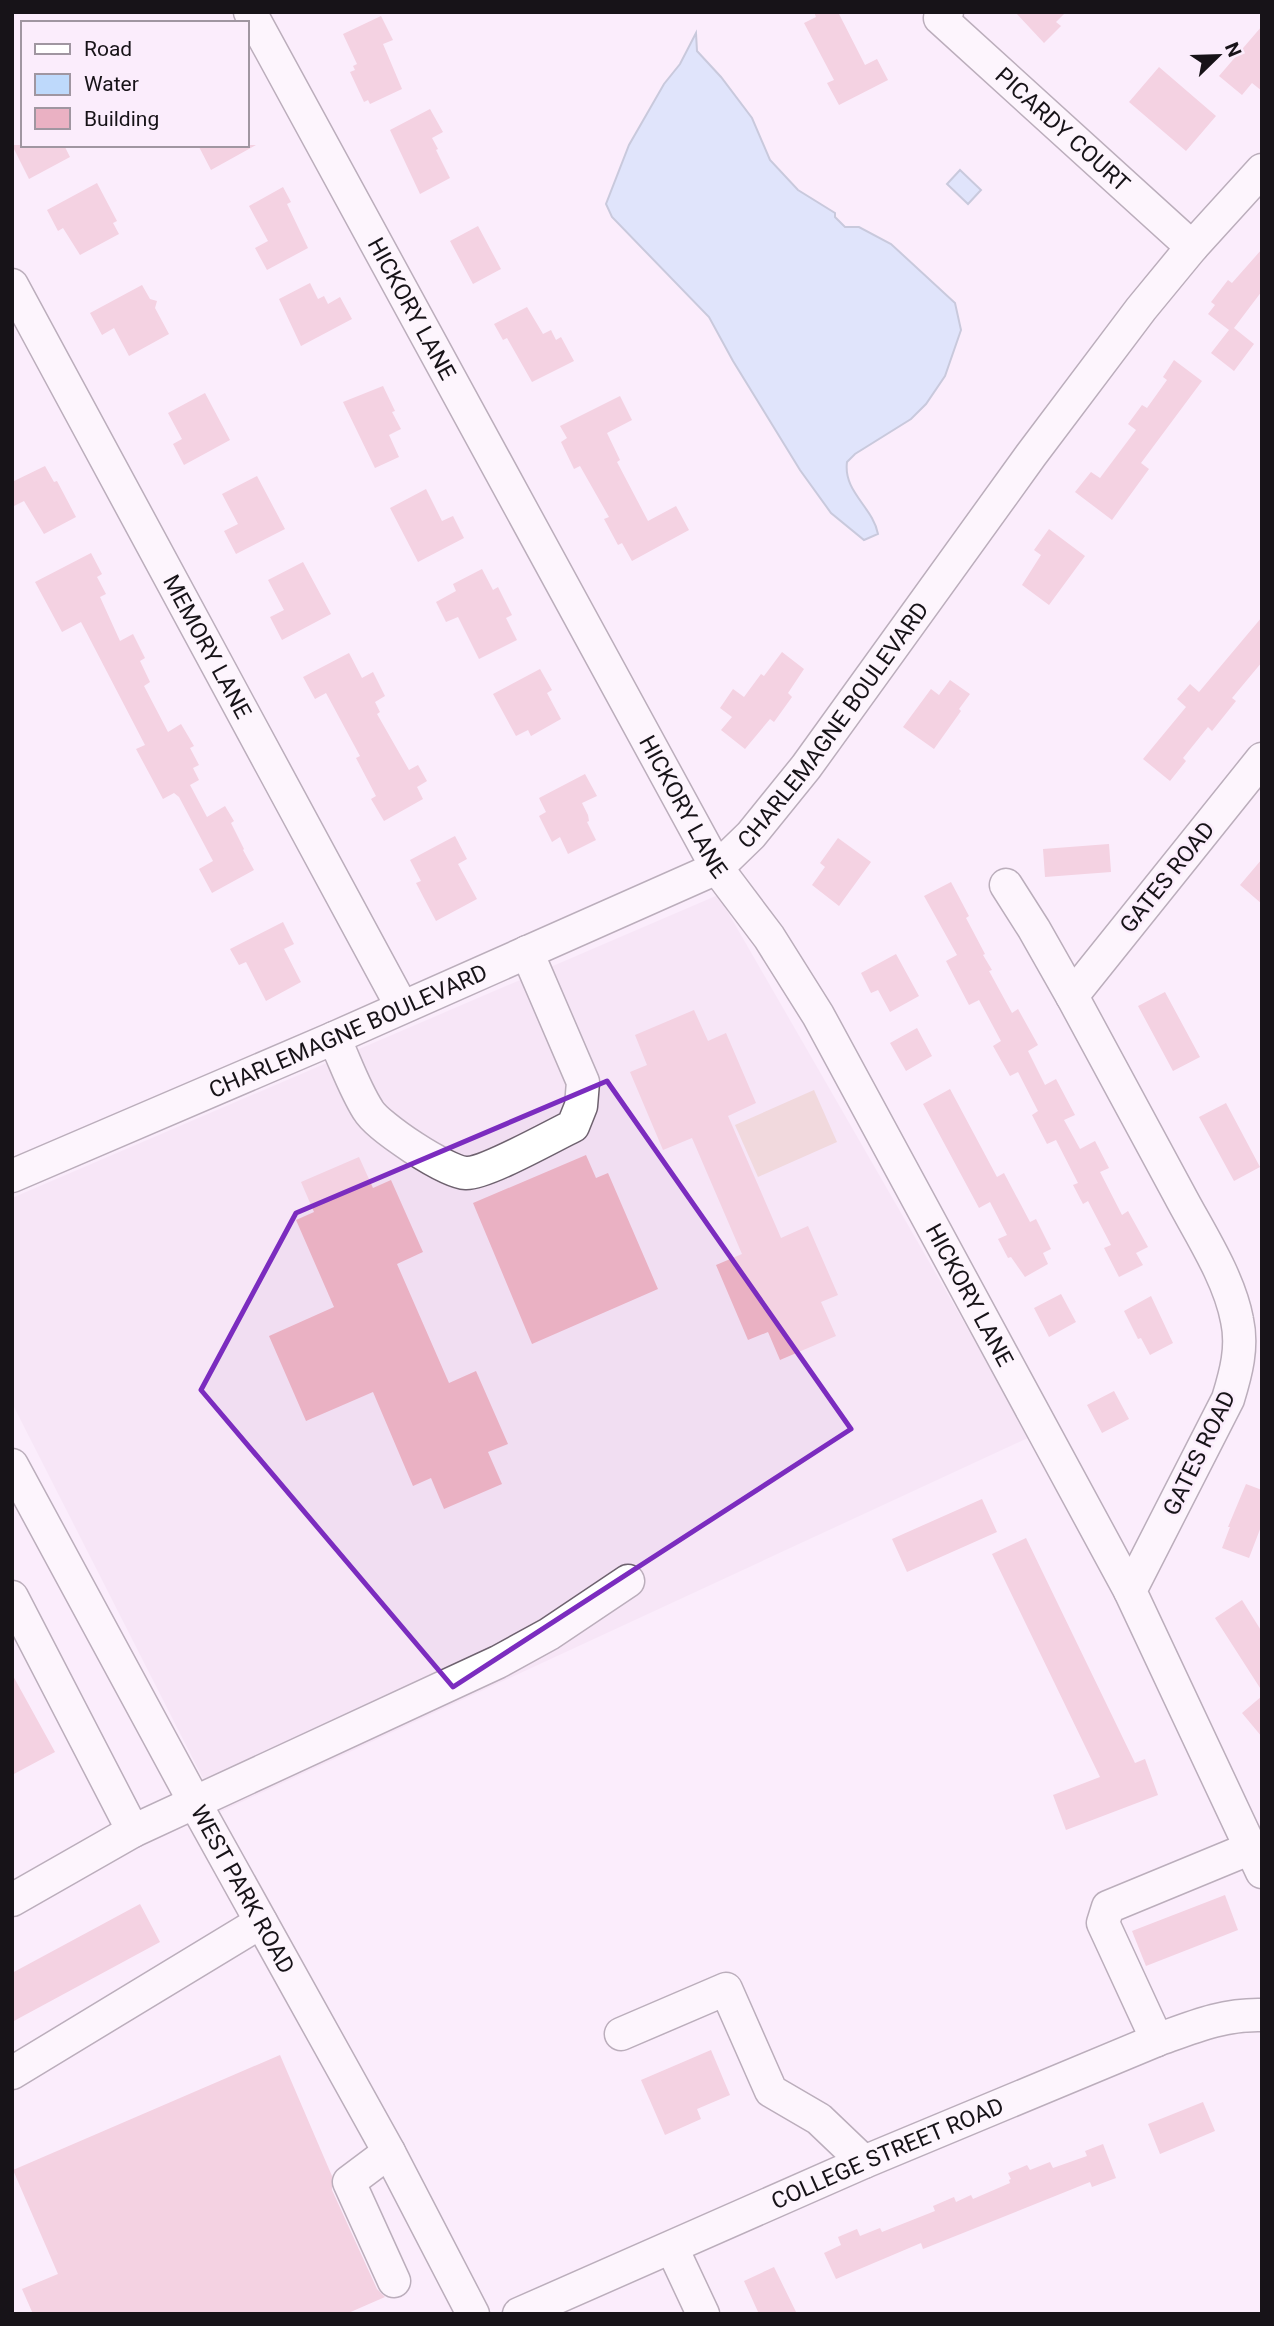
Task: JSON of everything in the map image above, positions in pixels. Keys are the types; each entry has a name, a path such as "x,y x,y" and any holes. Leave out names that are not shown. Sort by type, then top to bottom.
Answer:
{"street":[{"name":"HICKORY LANE","path":"250,12 717,868 769,937 817,1015 1130,1591"},
{"name":"PICARDY COURT","path":"947,12 940,18 1192,247"},
{"name":"CHARLEMAGNE BOULEVARD","path":"12,1176 334,1038 717,868 751,835 806,767 1031,455 1142,309 1192,247 1262,170"},
{"name":"MEMORY LANE","path":"12,285 402,1007"},
{"name":"GATES ROAD","path":"1072,996 1262,759"},
{"name":"GATES ROAD","path":"1006,885 1072,996 1208,1248 1230,1295 1238,1320 1240,1346 1249,1369 1228,1399 1130,1591"},
{"path":"334,1038 369,1113 406,1143 448,1169 467,1173 485,1169 573,1126 581,1106 583,1082 527,952"},
{"name":"WEST PARK ROAD","path":"12,1465 195,1803 389,2152 473,2314"},
{"path":"12,1900 133,1831 498,1662 549,1633 628,1581"},
{"path":"1130,1591 1256,1860 1108,1907 1103,1923 1157,2040"},
{"path":"12,1597 133,1831"},
{"path":"12,2073 261,1922"},
{"path":"621,2034 726,1989 771,2091 819,2119 864,2162"},
{"name":"COLLEGE STREET ROAD","path":"519,2314 864,2162 1157,2040 1238,2015 1262,2015"},
{"path":"389,2152 349,2182 394,2281"},
{"path":"672,2248 703,2314"}],"highlighted area":[{"path":"607,1081 851,1429 453,1687 201,1390 296,1213"}],"shaded area":[{"path":"718,895 1030,1437 220,1812 12,1403 12,1198"},
{"path":"814,1090 837,1142 758,1177 735,1125"}],"water":[{"path":"696,33 697,51 752,118 770,160 798,190 835,213 835,217 845,227 859,227 891,244 955,303 961,330 945,376 926,404 911,419 855,454 847,462 849,482 875,524 878,534 864,540 831,513 800,470 709,317 612,217 606,204 629,145 664,84 680,64"},
{"path":"960,170 981,190 968,204 947,184"}],"building":[{"path":"814,12 838,12 865,65 877,59 888,80 839,105 827,83 834,80 804,23 816,17"},
{"path":"1015,12 1066,12 1056,22 1061,26 1044,43"},
{"path":"381,16 393,40 383,44 402,89 370,104 368,100 364,102 350,72 355,70 353,66 357,64 343,34"},
{"path":"1262,26 1262,91 1252,83 1242,95 1219,76"},
{"path":"1159,67 1216,116 1186,151 1129,102"},
{"path":"430,109 443,132 432,138 450,178 420,194 390,130"},
{"path":"12,145 65,147 70,157 29,179"},
{"path":"256,145 211,170 199,147"},
{"path":"97,183 117,221 113,223 119,234 80,255 63,228 58,231 47,210"},
{"path":"283,187 291,202 287,204 308,248 267,270 255,248 268,241 249,206"},
{"path":"478,226 501,269 473,284 450,241"},
{"path":"1262,249 1262,291 1234,328 1254,344 1234,371 1211,353 1229,330 1208,314 1215,305 1211,302 1228,280 1232,283"},
{"path":"310,283 318,299 324,296 328,304 340,297 352,319 301,346 279,299"},
{"path":"142,285 150,299 157,301 155,308 169,334 129,356 114,328 102,335 90,313"},
{"path":"527,307 543,334 551,330 556,340 561,337 574,361 532,382 507,338 503,340 494,324"},
{"path":"1174,360 1202,381 1141,463 1149,469 1112,520 1075,492 1091,472 1100,478 1136,430 1128,424 1142,405 1147,408 1167,380 1163,377"},
{"path":"383,386 401,429 389,435 399,457 375,468 343,402"},
{"path":"205,393 230,440 184,465 173,444 182,439 168,413"},
{"path":"620,396 632,420 607,433 620,460 617,462 648,521 676,506 689,530 632,561 622,543 618,545 604,519 609,517 580,466 574,469 561,442 567,438 560,426"},
{"path":"45,466 54,482 57,481 76,517 44,534 24,501 12,507 12,482"},
{"path":"257,476 285,529 236,554 224,531 238,524 222,494"},
{"path":"426,489 442,521 453,516 464,538 418,562 390,508"},
{"path":"1049,529 1085,556 1049,605 1022,585 1041,555 1034,550"},
{"path":"91,553 102,574 97,577 106,594 100,597 120,641 133,634 145,658 140,661 150,682 144,686 168,732 181,724 194,746 190,748 199,765 193,768 199,780 190,785 207,817 225,806 254,870 212,893 199,869 213,861 179,797 174,793 163,799 136,749 145,745 81,622 62,632 35,582"},
{"path":"303,562 331,614 282,640 270,617 284,610 268,580"},
{"path":"482,569 493,590 498,587 512,615 506,618 517,640 479,659 458,617 446,622 436,602 456,591 453,584"},
{"path":"1262,617 1262,662 1232,698 1236,701 1212,731 1208,727 1183,758 1186,761 1170,781 1143,759 1186,707 1177,699 1190,684 1199,692"},
{"path":"782,652 804,669 788,693 792,697 774,722 770,719 745,749 721,730 732,717 720,708 733,689 744,697"},
{"path":"349,653 362,678 373,672 385,696 375,702 380,712 377,714 409,770 418,765 427,781 417,787 423,799 384,821 371,799 376,796 356,758 360,756 326,693 315,699 303,677"},
{"path":"540,669 552,690 547,693 561,719 531,736 528,730 516,736 493,694"},
{"path":"950,680 970,694 934,749 903,727 931,689 939,695"},
{"path":"585,774 597,796 582,803 596,840 568,854 560,837 552,842 539,816 546,812 539,798"},
{"path":"455,836 467,859 458,864 477,899 436,921 416,883 421,881 410,860"},
{"path":"838,838 871,862 839,906 812,885 825,867 820,863"},
{"path":"1109,844 1111,872 1045,877 1043,849"},
{"path":"1262,859 1262,904 1240,885"},
{"path":"951,882 969,916 966,918 992,970 989,971 1012,1013 1018,1009 1038,1045 1028,1051 1045,1085 1056,1079 1075,1115 1064,1120 1080,1149 1095,1141 1109,1168 1100,1172 1122,1215 1128,1211 1148,1247 1136,1253 1143,1265 1119,1277 1104,1248 1111,1245 1088,1201 1083,1204 1073,1185 1078,1183 1056,1140 1047,1144 1032,1115 1038,1111 1018,1072 1010,1076 993,1046 1001,1041 979,1000 969,1005 946,961 957,955 924,896"},
{"path":"283,922 294,944 284,949 301,982 266,1001 246,962 239,965 230,949"},
{"path":"896,954 919,996 890,1012 878,990 871,993 861,973"},
{"path":"1165,992 1200,1057 1173,1071 1138,1006"},
{"path":"694,1010 708,1041 726,1033 756,1103 728,1116 781,1238 808,1226 838,1295 821,1302 836,1336 780,1360 768,1332 748,1340 716,1265 742,1254 692,1138 663,1150 630,1072 647,1065 635,1035"},
{"path":"917,1028 932,1056 906,1071 890,1043"},
{"path":"950,1089 997,1177 1004,1173 1030,1222 1036,1219 1051,1249 1043,1253 1048,1264 1025,1277 1011,1257 1008,1258 998,1239 1007,1235 990,1202 979,1208 923,1104"},
{"path":"1226,1103 1260,1167 1234,1181 1199,1117"},
{"path":"586,1155 596,1178 608,1173 658,1289 532,1344 473,1203"},
{"path":"359,1157 373,1188 391,1180 423,1252 397,1264 449,1383 476,1371 508,1444 488,1452 502,1484 444,1509 431,1478 413,1486 373,1392 306,1421 269,1336 334,1307 296,1220 314,1212 301,1182"},
{"path":"1061,1294 1076,1322 1049,1337 1034,1308"},
{"path":"1151,1296 1173,1343 1150,1355 1141,1338 1138,1339 1124,1311"},
{"path":"1114,1391 1129,1419 1102,1433 1087,1405"},
{"path":"1246,1484 1262,1490 1262,1524 1249,1558 1222,1548"},
{"path":"982,1499 997,1532 907,1572 892,1539"},
{"path":"1026,1538 1135,1763 1145,1759 1158,1795 1066,1830 1053,1795 1100,1777 992,1554"},
{"path":"1242,1600 1262,1632 1262,1691 1215,1618"},
{"path":"12,1674 55,1752 12,1775"},
{"path":"1262,1696 1262,1737 1242,1713"},
{"path":"1225,1895 1238,1930 1146,1966 1132,1931"},
{"path":"140,1904 160,1942 12,2022 12,1973"},
{"path":"711,2050 730,2095 697,2109 701,2119 665,2135 641,2080"},
{"path":"280,2055 332,2176 332,2190 377,2289 385,2297 346,2314 33,2314 22,2289 58,2274 13,2170"},
{"path":"1203,2102 1215,2131 1160,2154 1148,2124"},
{"path":"1103,2144 1116,2178 1092,2187 1090,2182 923,2249 921,2243 836,2279 824,2253 841,2245 838,2237 857,2229 860,2236 880,2228 882,2232 935,2211 933,2206 954,2197 956,2202 971,2195 973,2199 1010,2183 1008,2173 1027,2165 1030,2170 1050,2162 1053,2168 1087,2156 1085,2151"},
{"path":"774,2267 797,2314 759,2314 744,2281"}]}
